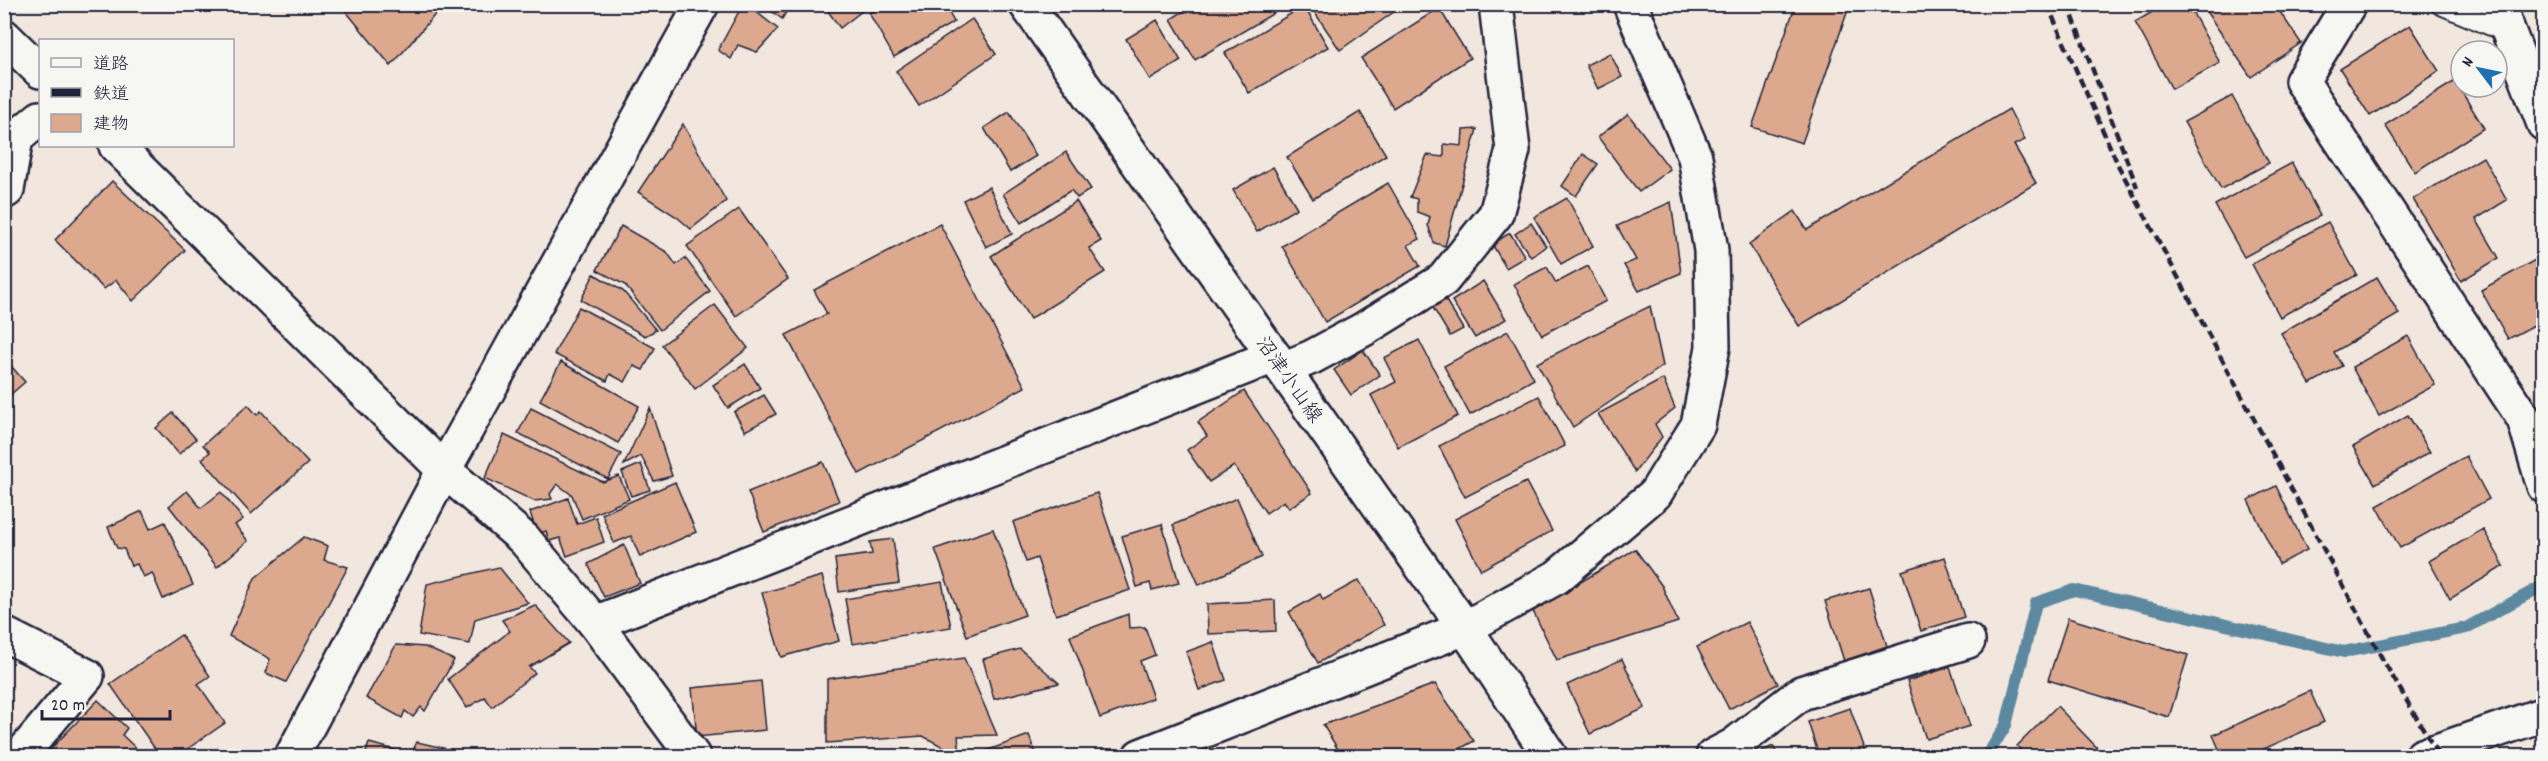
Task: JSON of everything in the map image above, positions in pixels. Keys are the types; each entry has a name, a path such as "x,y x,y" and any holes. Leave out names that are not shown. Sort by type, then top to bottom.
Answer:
{"street":[{"path":"292,756 444,470 702,4"},
{"name":"沼津小山線","path":"1026,4 1465,628 1550,756"},
{"path":"595,623 1278,362 1312,357 1364,329 1443,280 1496,214 1513,150 1496,4"},
{"path":"1140,756 1465,628 1557,576 1655,495 1698,425 1713,347 1711,250 1695,157 1630,4"},
{"path":"2349,4 2302,81 2524,419 2544,486"},
{"path":"2504,19 2544,124"},
{"path":"4,36 39,70"},
{"path":"4,192 7,190 16,138 39,119"},
{"path":"117,147 444,470 524,538 595,623 693,756"},
{"path":"4,634 87,676 20,756"},
{"path":"1713,756 1734,745 1801,693 1968,641"},
{"path":"2422,756 2544,714"}],"lane":[{"path":"2441,4 2504,19"}],"building":[{"path":"340,4 444,4 391,66"},
{"path":"743,4 778,29 757,52 738,45 731,59 718,50"},
{"path":"762,4 791,4 782,19"},
{"path":"823,4 871,4 840,28"},
{"path":"885,4 944,4 954,22 894,57 869,13"},
{"path":"1195,4 1269,4 1274,13 1195,60 1171,19"},
{"path":"1309,4 1405,4 1340,50"},
{"path":"1796,4 1850,4 1802,143 1752,127"},
{"path":"2166,4 2188,4 2220,63 2172,89 2135,22"},
{"path":"2201,4 2286,4 2280,12 2301,43 2251,77"},
{"path":"1304,6 1328,47 1249,93 1225,53"},
{"path":"1439,8 1470,58 1393,108 1361,58"},
{"path":"972,19 996,54 919,106 896,71"},
{"path":"1157,20 1181,61 1150,80 1126,39"},
{"path":"2410,25 2439,71 2370,116 2340,69"},
{"path":"1610,53 1622,77 1598,89 1586,65"},
{"path":"2449,85 2449,99 2466,99 2484,128 2415,172 2385,125"},
{"path":"2232,96 2269,163 2221,189 2184,122"},
{"path":"2009,109 2025,140 2014,145 2036,183 1799,326 1749,244 1795,211 1807,230"},
{"path":"1009,112 1036,156 1010,172 984,128"},
{"path":"1360,112 1386,155 1313,199 1287,157"},
{"path":"1628,114 1670,169 1639,192 1598,137"},
{"path":"683,124 726,201 691,229 677,217 638,192"},
{"path":"1477,129 1445,246 1434,243 1428,225 1430,217 1417,212 1417,199 1410,197 1427,155 1444,157 1444,144 1462,146 1463,130"},
{"path":"1066,152 1091,189 1077,198 1071,190 1021,223 1003,194"},
{"path":"1583,154 1598,164 1576,196 1562,186"},
{"path":"2483,157 2507,200 2476,219 2499,258 2461,281 2413,199"},
{"path":"2292,163 2320,216 2244,257 2215,205"},
{"path":"1273,167 1297,208 1257,232 1233,190"},
{"path":"112,181 185,250 133,301 116,280 104,289 55,240"},
{"path":"1388,183 1420,239 1408,245 1420,266 1325,322 1282,246"},
{"path":"989,187 1012,234 986,247 963,200"},
{"path":"1567,198 1593,246 1561,264 1534,217"},
{"path":"1076,201 1101,241 1089,248 1105,272 1030,319 991,256"},
{"path":"1671,202 1681,273 1639,291 1624,265 1636,260 1617,226"},
{"path":"739,209 788,279 736,316 687,246"},
{"path":"2328,222 2357,275 2280,317 2252,264"},
{"path":"1531,223 1546,246 1531,257 1515,234"},
{"path":"940,224 1025,387 859,474 786,335 827,314 814,290"},
{"path":"621,226 667,252 676,265 685,258 710,291 660,330 625,285 597,270"},
{"path":"1510,233 1525,257 1506,268 1492,244"},
{"path":"2544,255 2544,336 2536,324 2508,339 2481,290"},
{"path":"1588,266 1606,301 1542,335 1514,284 1547,267 1556,283"},
{"path":"594,274 623,291 656,330 645,336 581,300"},
{"path":"2377,277 2399,314 2334,352 2342,366 2310,384 2281,333"},
{"path":"1483,281 1506,319 1475,338 1452,301"},
{"path":"1445,299 1463,329 1450,336 1432,306"},
{"path":"715,305 748,348 695,389 662,345"},
{"path":"1650,306 1663,366 1573,427 1537,363"},
{"path":"579,307 655,348 643,370 634,366 625,382 610,374 607,381 554,354"},
{"path":"1508,331 1534,379 1470,415 1444,366"},
{"path":"2408,336 2435,385 2379,416 2352,367"},
{"path":"1419,340 1458,416 1398,447 1371,395 1396,382 1384,358"},
{"path":"1363,350 1380,375 1351,395 1334,370"},
{"path":"4,358 25,382 4,400"},
{"path":"561,362 639,406 618,443 540,400"},
{"path":"745,364 760,388 728,408 713,385"},
{"path":"1663,379 1675,408 1655,424 1662,437 1635,472 1598,414"},
{"path":"1244,391 1312,493 1289,508 1284,501 1266,513 1234,466 1209,482 1187,450 1207,436 1198,422"},
{"path":"764,395 776,414 745,431 734,412"},
{"path":"1539,396 1565,446 1465,497 1439,446"},
{"path":"248,405 257,415 261,411 308,463 251,514 202,459 210,452 203,445"},
{"path":"531,408 621,454 608,479 518,433"},
{"path":"650,408 672,476 654,481 641,456 624,465"},
{"path":"173,413 196,439 179,454 156,428"},
{"path":"2408,415 2430,452 2375,484 2353,447"},
{"path":"504,435 603,482 619,476 629,499 582,519 572,495 557,484 550,494 552,499 534,501 485,478"},
{"path":"2466,456 2489,499 2400,548 2377,506"},
{"path":"823,462 839,501 764,532 748,492"},
{"path":"641,464 650,490 631,496 622,472"},
{"path":"675,482 696,532 640,557 631,536 614,543 602,514"},
{"path":"1526,482 1552,531 1481,570 1455,519"},
{"path":"2276,486 2307,550 2279,564 2248,500"},
{"path":"187,491 201,508 221,492 243,519 235,525 248,541 217,567 169,506"},
{"path":"1097,493 1130,590 1056,615 1037,558 1026,562 1013,522"},
{"path":"568,498 577,524 596,517 604,542 567,556 560,538 549,541 546,531 537,534 530,512"},
{"path":"1237,498 1262,557 1199,585 1173,525"},
{"path":"142,511 150,529 165,522 193,585 163,599 152,573 143,577 137,564 131,566 124,549 117,548 108,527"},
{"path":"1162,524 1179,583 1152,590 1150,583 1137,587 1122,536"},
{"path":"993,529 1025,615 967,636 935,549"},
{"path":"2483,529 2504,566 2450,599 2429,561"},
{"path":"304,537 328,546 324,560 348,567 286,682 266,673 270,659 229,636 255,578"},
{"path":"893,539 899,583 839,592 835,559 872,554 870,542"},
{"path":"624,545 640,583 604,597 588,564"},
{"path":"1635,549 1662,586 1678,622 1557,660 1533,611"},
{"path":"1945,557 1964,617 1921,631 1902,571"},
{"path":"499,567 528,603 475,619 470,644 419,635 427,584"},
{"path":"822,576 839,641 781,657 762,593"},
{"path":"1359,580 1384,625 1318,663 1289,612 1320,594 1323,600"},
{"path":"942,582 951,627 853,644 845,599"},
{"path":"1869,588 1887,646 1844,661 1825,601"},
{"path":"1275,600 1276,631 1208,634 1207,604"},
{"path":"535,605 569,643 529,667 535,673 492,707 485,697 467,708 448,679 510,631 502,620"},
{"path":"1128,614 1129,628 1145,627 1155,655 1140,661 1153,698 1100,718 1070,636"},
{"path":"2068,618 2188,655 2169,717 2048,680"},
{"path":"1747,622 1778,684 1729,709 1697,647"},
{"path":"181,635 210,676 198,684 225,723 177,756 160,756 110,684"},
{"path":"1213,642 1226,680 1199,690 1186,652"},
{"path":"396,645 425,647 454,660 425,711 421,707 413,717 405,711 402,718 366,698"},
{"path":"1020,649 1059,683 994,699 983,659"},
{"path":"964,658 997,735 958,736 960,756 923,736 827,743 827,679"},
{"path":"1622,659 1645,708 1590,734 1567,685"},
{"path":"1950,667 1970,726 1926,739 1907,681"},
{"path":"761,681 766,730 697,737 692,688"},
{"path":"1435,684 1474,741 1447,756 1342,756 1323,725"},
{"path":"2310,691 2324,722 2248,756 2222,756 2213,735"},
{"path":"98,700 127,728 122,735 144,756 51,756 47,753"},
{"path":"2057,706 2105,756 2027,756 2017,746"},
{"path":"1850,708 1867,756 1819,756 1808,722"},
{"path":"1029,735 1037,756 985,756 983,752"},
{"path":"417,742 461,752 460,756 365,756 369,743 411,754"},
{"path":"1773,746 1778,756 1752,756"}],"waterway":[{"path":"1987,756 2006,725 2036,603 2074,590 2344,652 2466,628 2544,585"}],"railway":[{"path":"2047,4 2119,167 2383,660 2439,756"},
{"path":"2068,4 2137,187"}]}
